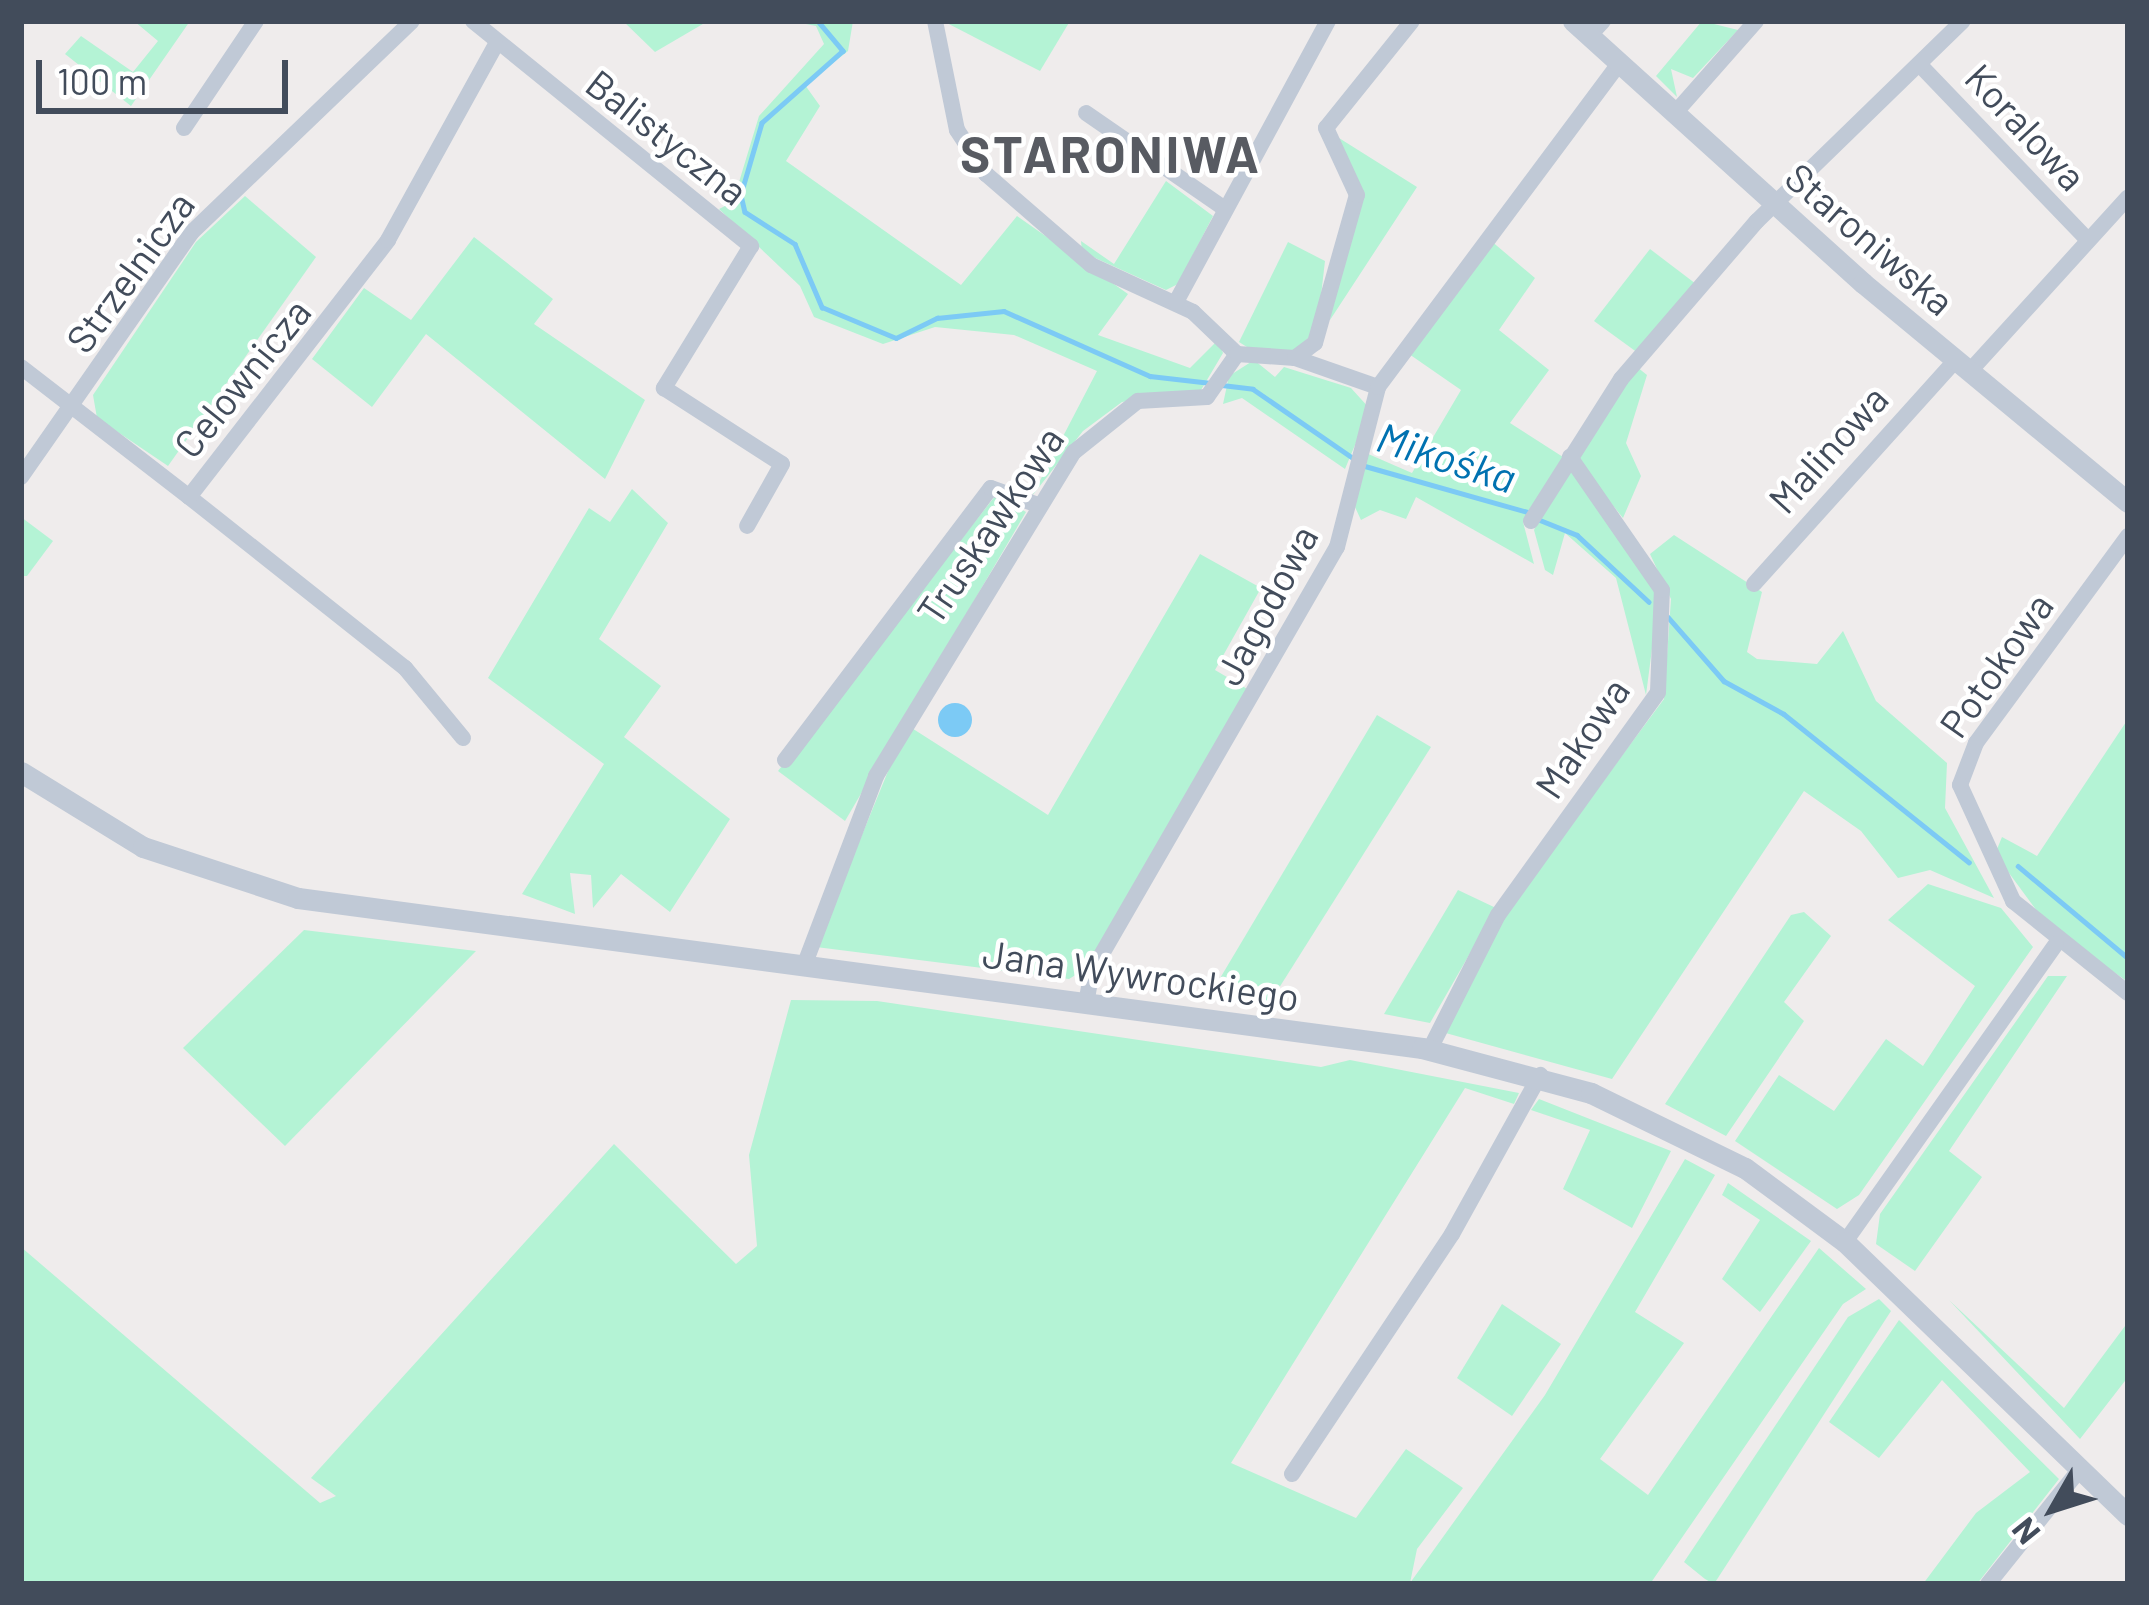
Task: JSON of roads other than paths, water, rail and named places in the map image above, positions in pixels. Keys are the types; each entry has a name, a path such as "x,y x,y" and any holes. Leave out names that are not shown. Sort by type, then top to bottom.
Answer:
{"street":[{"path":"184,128 256,21"},
{"name":"Strzelnicza","path":"21,477 73,410 191,233 412,21"},
{"name":"Balistyczna","path":"473,21 495,46 751,246 664,388 782,464 747,526"},
{"path":"935,21 971,157 1091,265 1176,302 1237,354 1295,358 1378,387"},
{"path":"1176,302 1328,21"},
{"path":"1295,358 1322,330 1357,195 1326,128 1412,21"},
{"path":"1675,113 1756,21"},
{"path":"1535,513 1621,379 1776,206 1963,21"},
{"name":"Staroniwska","path":"1589,26 1620,62 1776,206 2128,502"},
{"name":"Celownicza","path":"463,738 405,668 188,496 388,240 495,46"},
{"name":"Jagodowa","path":"1086,1004 1092,971 1337,547 1378,387 1620,62"},
{"name":"Koralowa","path":"1919,64 2084,236"},
{"path":"1086,113 1225,209"},
{"name":"Malinowa","path":"1754,584 2084,236 2128,197"},
{"name":"Truskawkowa","path":"804,966 876,776 1038,505 1122,408 1212,393 1237,354"},
{"path":"21,368 188,496"},
{"name":"Makowa","path":"1430,1049 1498,915 1658,692 1662,590 1570,457"},
{"path":"785,760 991,488 1038,505"},
{"name":"Potokowa","path":"2128,536 1976,743 1960,785 2002,886 2056,944 2128,993"},
{"name":"Jana Wywrockiego","path":"21,772 143,847 262,890 1430,1049 1540,1075 1706,1147 1845,1242 2128,1515"},
{"path":"1845,1242 2056,944"},
{"path":"1292,1474 1441,1252 1540,1075"},
{"path":"1988,1584 2080,1469"}],"water":[{"path":"955,703 967,708 972,720 967,732 955,737 943,732 938,720 943,708"}],"waterway":[{"name":"Mikośka","path":"818,21 843,51 762,123 741,195 745,212 795,244 822,307 896,338 937,318 1004,311 1150,376 1211,383"},
{"name":"Mikośka","path":"1222,385 1253,389 1356,460"},
{"name":"Mikośka","path":"1365,466 1531,513"},
{"name":"Mikośka","path":"1540,520 1577,535 1649,602"},
{"name":"Mikośka","path":"1668,617 1724,681 1784,714 1969,862"},
{"name":"Mikośka","path":"2018,866 2128,958"}],"district":[{"name":"STARONIWA","path":"1111,153"}]}
